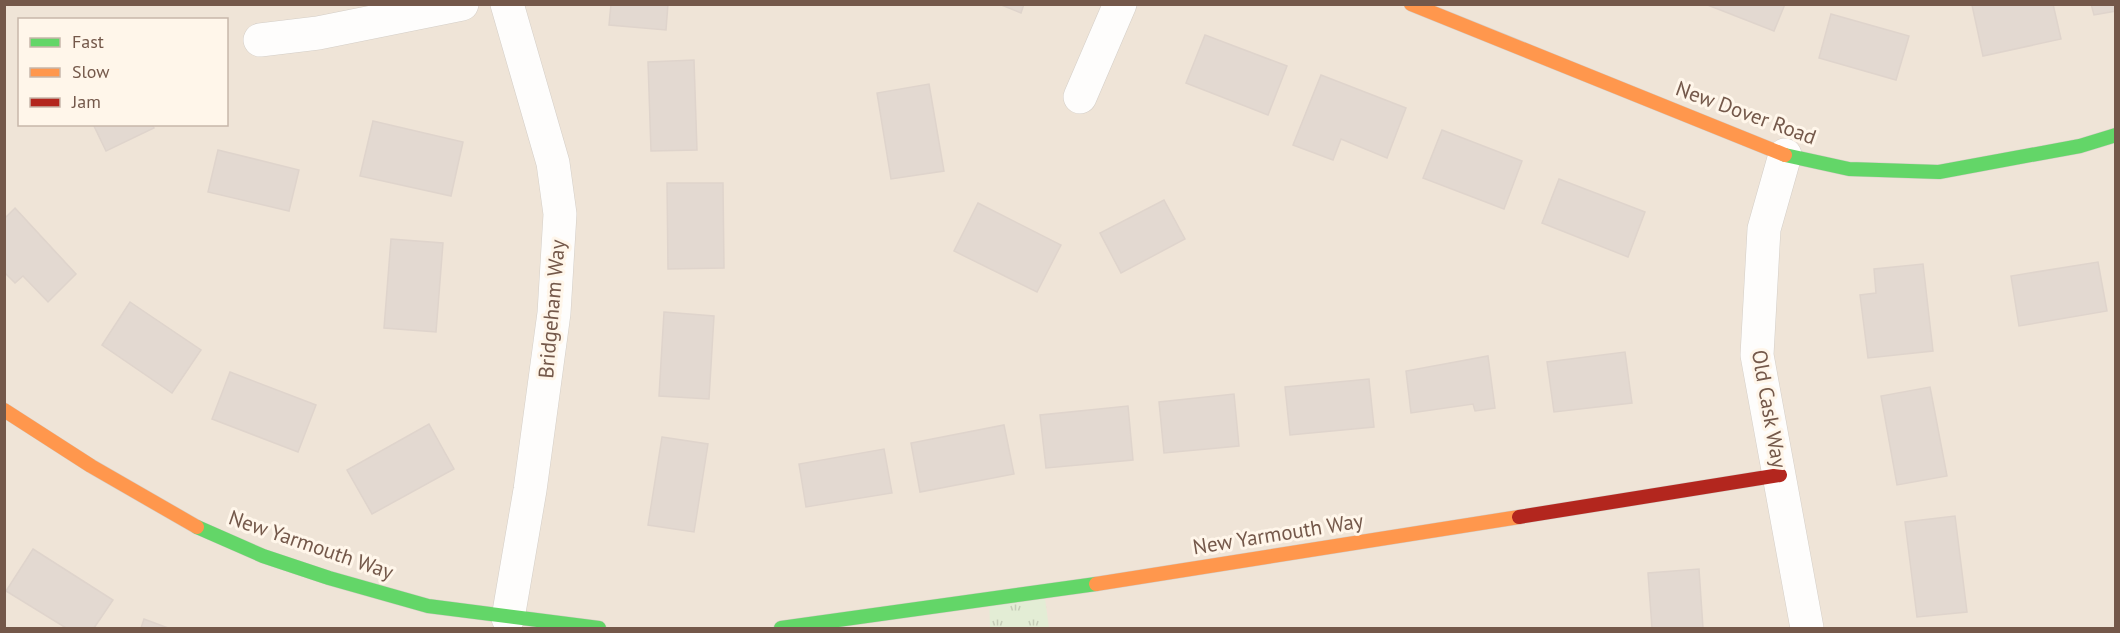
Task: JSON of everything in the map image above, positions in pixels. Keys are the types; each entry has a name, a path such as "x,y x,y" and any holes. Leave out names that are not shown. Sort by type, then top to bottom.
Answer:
{"street":[{"path":"260,40 318,33 462,4"},
{"name":"Bridgeham Way","path":"507,4 554,164 560,214 554,313 530,490 508,618"},
{"path":"1080,97 1120,4"},
{"name":"New Dover Road","path":"1412,4 1785,155 1850,169 1939,172 2080,146 2115,135"},
{"name":"Old Cask Way","path":"1785,155 1764,229 1757,355 1807,628"},
{"name":"New Yarmouth Way","path":"4,410 91,466 196,527 263,556 329,578 428,606 599,628"},
{"name":"New Yarmouth Way","path":"781,628 909,612 1780,476"}],"shaded area":[{"path":"5,5 2115,5 2115,628 5,628"}],"green space":[{"path":"1044,591 1049,628 990,628 989,600"}],"building":[{"path":"611,4 668,4 666,30 609,25"},
{"path":"999,4 1024,4 1021,13"},
{"path":"1705,4 1785,4 1774,31"},
{"path":"2053,4 2061,39 1983,56 1972,5"},
{"path":"2091,4 2116,4 2116,11 2094,15"},
{"path":"1831,14 1909,36 1896,80 1819,58"},
{"path":"1205,35 1287,66 1268,115 1186,83"},
{"path":"694,60 697,150 651,151 648,62"},
{"path":"1321,75 1406,108 1387,158 1341,139 1333,160 1293,145"},
{"path":"929,84 944,171 891,179 877,93"},
{"path":"373,121 463,142 451,196 360,176"},
{"path":"94,126 153,126 154,128 106,151"},
{"path":"1442,130 1522,161 1504,209 1423,178"},
{"path":"218,150 299,170 289,211 208,192"},
{"path":"1559,179 1645,212 1628,257 1542,223"},
{"path":"667,183 723,183 724,268 668,269"},
{"path":"1164,200 1185,239 1121,273 1100,233"},
{"path":"978,203 1061,245 1037,292 954,251"},
{"path":"15,208 76,274 48,302 23,276 15,283 4,272 4,219"},
{"path":"391,239 443,243 436,332 384,328"},
{"path":"2098,262 2107,311 2019,326 2011,276"},
{"path":"1923,264 1933,351 1868,358 1860,295 1876,293 1874,269"},
{"path":"130,302 201,350 172,393 102,345"},
{"path":"664,312 714,316 709,399 659,396"},
{"path":"1625,352 1632,403 1554,412 1547,362"},
{"path":"1488,356 1495,408 1475,411 1473,404 1411,413 1406,371"},
{"path":"230,372 316,405 298,452 212,419"},
{"path":"1369,379 1374,427 1290,435 1285,387"},
{"path":"1930,387 1947,476 1897,485 1881,396"},
{"path":"1234,394 1239,446 1164,453 1159,402"},
{"path":"1128,406 1133,460 1046,468 1040,415"},
{"path":"429,424 454,469 372,514 347,470"},
{"path":"1004,425 1014,474 920,492 911,443"},
{"path":"662,437 708,444 694,532 648,525"},
{"path":"884,449 892,493 806,507 799,464"},
{"path":"1955,516 1967,612 1917,617 1905,522"},
{"path":"33,549 113,600 94,628 66,628 6,591"},
{"path":"1699,569 1703,628 1652,628 1648,573"},
{"path":"144,619 168,628 141,628"}],"traffic: fast":[{"path":"1785,155 1849,169 1939,172 2080,146 2116,135"},
{"path":"197,527 263,556 329,578 428,606 599,628"},
{"path":"781,628 1096,584"}],"traffic: slow":[{"path":"1411,4 1785,155"},
{"path":"4,410 91,466 197,527"},
{"path":"1096,584 1519,517"}],"traffic: jam":[{"path":"1519,517 1780,475"}]}
